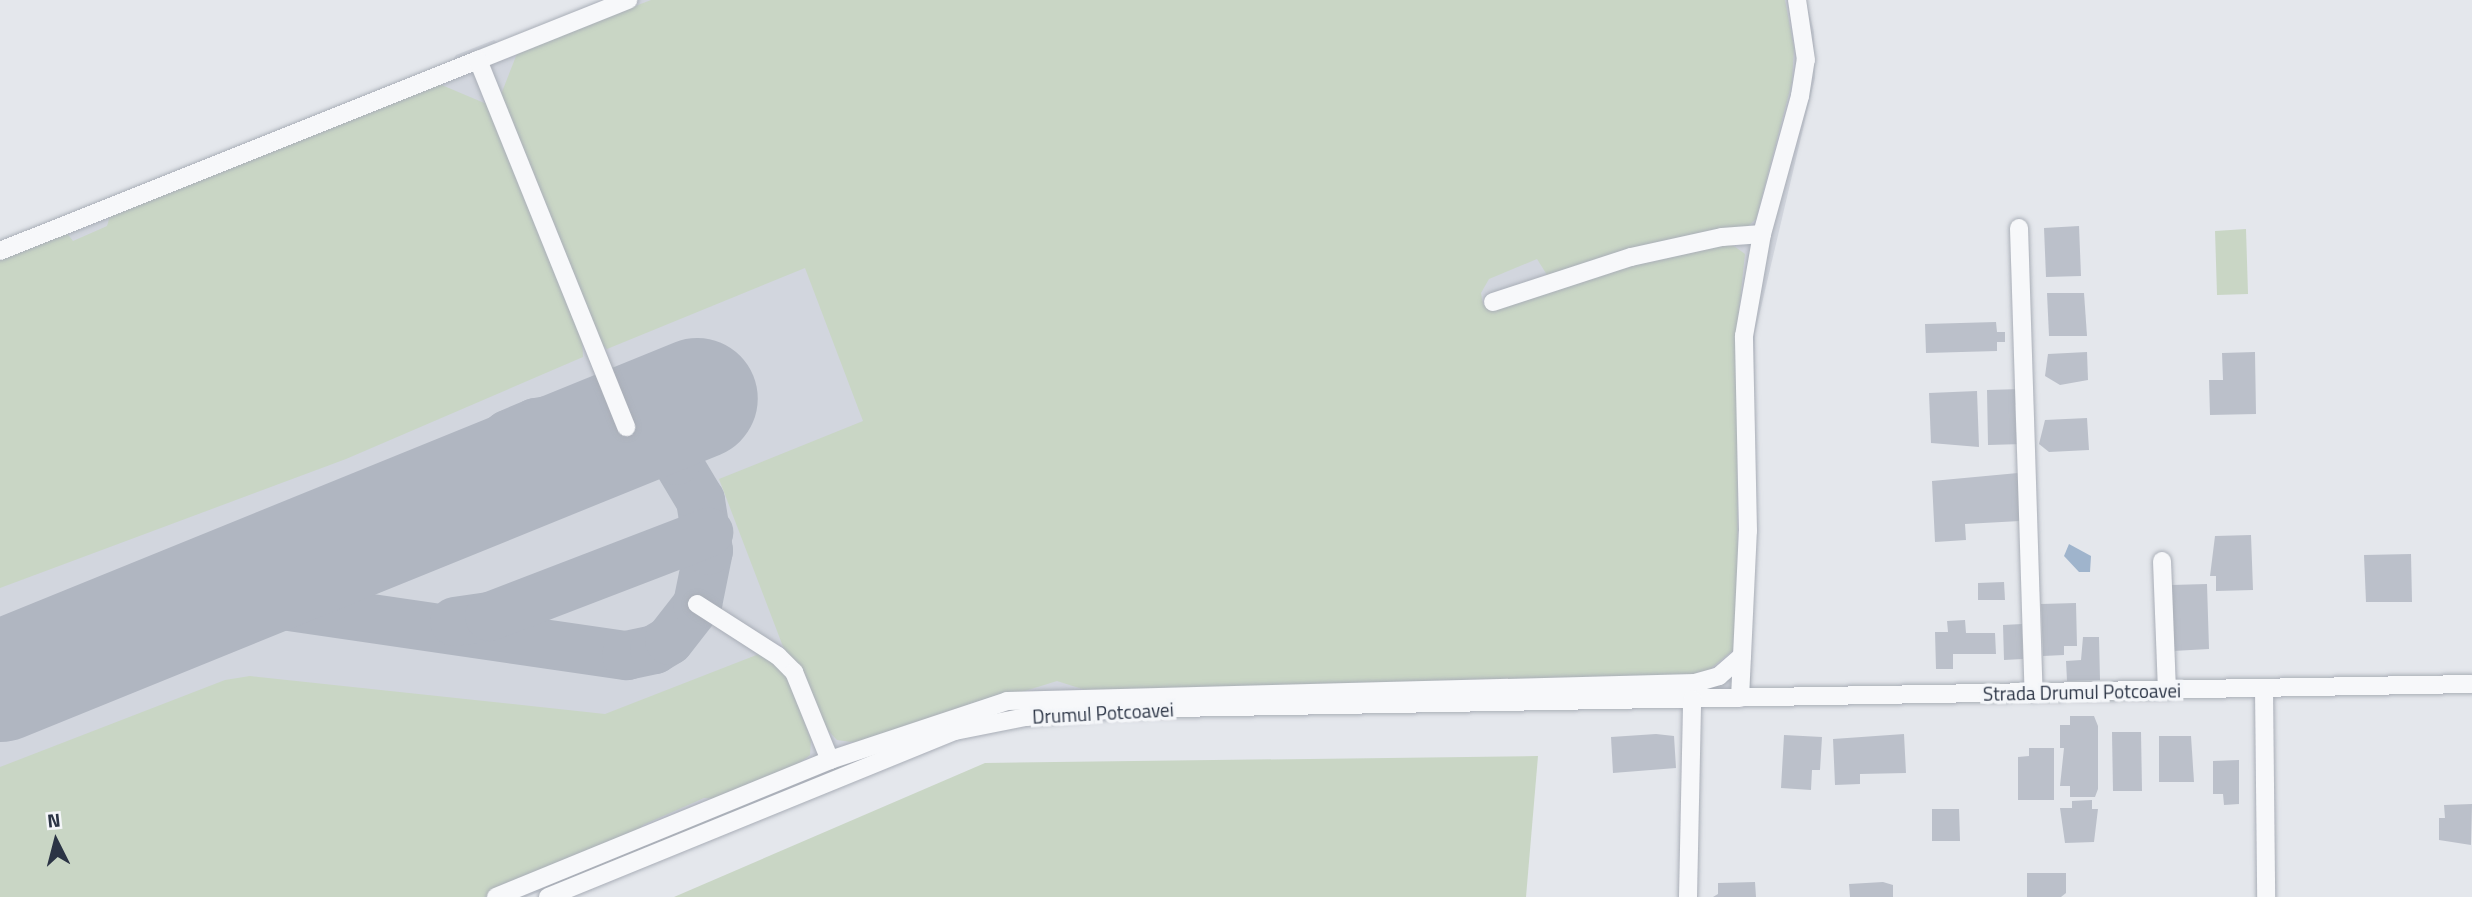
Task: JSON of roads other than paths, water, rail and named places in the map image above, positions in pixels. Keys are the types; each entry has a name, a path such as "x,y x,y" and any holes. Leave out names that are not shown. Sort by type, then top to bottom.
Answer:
{"street":[{"path":"0,251 628,0"},
{"path":"1740,698 1748,531 1744,336 1762,234 1804,72 1797,0"},
{"path":"478,60 626,427"},
{"path":"2019,228 2034,693"},
{"path":"1493,302 1631,257 1722,237 1762,234"},
{"path":"2162,561 2167,690"},
{"path":"697,604 778,656 794,672 830,760"},
{"path":"496,897 830,760 1007,701 1695,683 1719,676 1742,656"},
{"name":"Strada Drumul Potcoavei","path":"1692,699 2472,684"},
{"path":"2264,689 2266,897"},
{"path":"1688,897 1692,699"},
{"name":"Drumul Potcoavei","path":"548,897 955,731 1026,717 1119,709 1692,699"}],"water":[{"path":"2069,544 2091,556 2090,572 2079,572 2064,556"}]}
